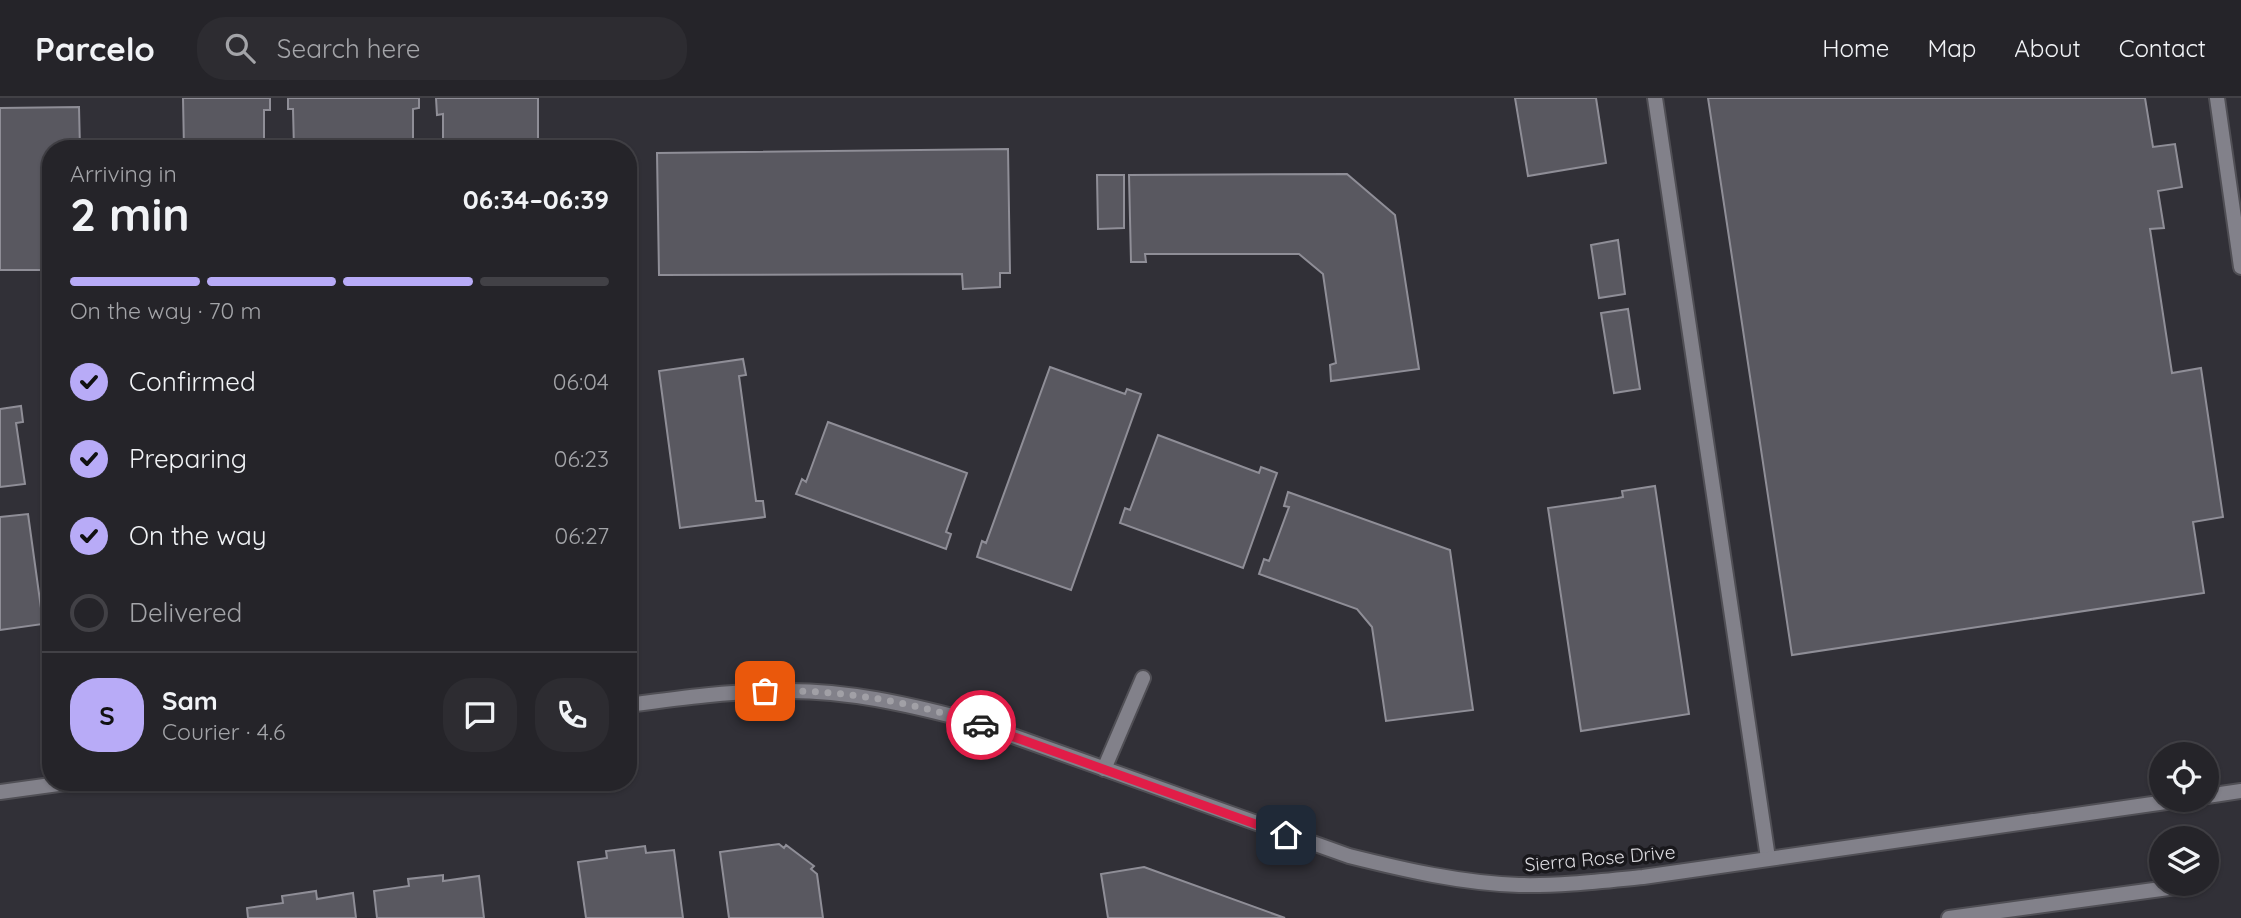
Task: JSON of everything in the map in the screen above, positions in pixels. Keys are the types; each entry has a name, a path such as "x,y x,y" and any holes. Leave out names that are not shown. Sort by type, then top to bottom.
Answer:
{"street":[{"path":"1655,98 1768,858"},
{"path":"2217,98 2241,267"},
{"path":"1104,769 1143,678"},
{"name":"Sierra Rose Drive","path":"637,704 724,693 785,691 843,694 905,704 968,720 1349,856 1403,870 1520,885 1643,877 2149,804"},
{"path":"0,792 42,786"},
{"path":"2219,794 2241,791"},
{"path":"1949,918 2149,891"}],"building":[{"path":"183,98 270,98 270,110 264,110 264,140 184,140"},
{"path":"288,98 419,98 419,108 413,109 413,140 294,140 293,109 288,109"},
{"path":"436,98 538,98 538,140 443,140 443,114 437,115"},
{"path":"1515,98 1596,98 1606,163 1528,176"},
{"path":"1708,98 2145,98 2153,147 2175,144 2182,187 2158,191 2164,228 2150,229 2172,373 2201,368 2223,517 2193,522 2204,593 1792,655"},
{"path":"79,107 80,140 42,140 42,270 0,270 0,108"},
{"path":"1008,149 1010,273 1000,273 1000,287 963,289 962,274 659,275 657,153"},
{"path":"1347,174 1395,215 1419,369 1331,381 1330,365 1336,363 1323,274 1299,254 1145,254 1146,262 1131,262 1129,175"},
{"path":"1097,175 1124,175 1124,228 1098,229"},
{"path":"1618,240 1625,294 1599,298 1591,245"},
{"path":"1628,309 1640,389 1614,393 1601,313"},
{"path":"743,359 746,375 739,376 756,501 763,501 765,517 680,528 659,371"},
{"path":"1050,367 1125,394 1127,389 1141,394 1071,590 977,557 982,541 986,543"},
{"path":"21,406 23,422 16,423 25,484 0,487 0,409"},
{"path":"828,422 967,473 946,532 951,534 946,549 796,494 802,479 806,482"},
{"path":"1158,435 1259,473 1261,467 1277,473 1243,568 1120,523 1125,508 1130,510"},
{"path":"1655,486 1689,714 1581,731 1548,508 1623,497 1622,491"},
{"path":"1288,492 1450,550 1473,710 1386,721 1372,627 1357,609 1259,574 1264,559 1269,561 1289,507 1284,506"},
{"path":"28,514 42,624 0,630 0,517"},
{"path":"779,844 784,848 786,845 814,866 811,869 817,874 823,918 729,918 720,852"},
{"path":"645,846 646,853 674,850 683,918 586,918 578,862 607,858 606,851"},
{"path":"1144,867 1285,918 1108,918 1101,874"},
{"path":"443,875 443,881 479,876 484,918 377,918 374,891 409,886 408,879"},
{"path":"316,891 317,899 353,893 356,918 248,918 247,908 283,903 282,896"}],"way so far":[{"path":"765,691 843,694 905,704 981,725"}],"route":[{"path":"981,725 1286,835"}]}
